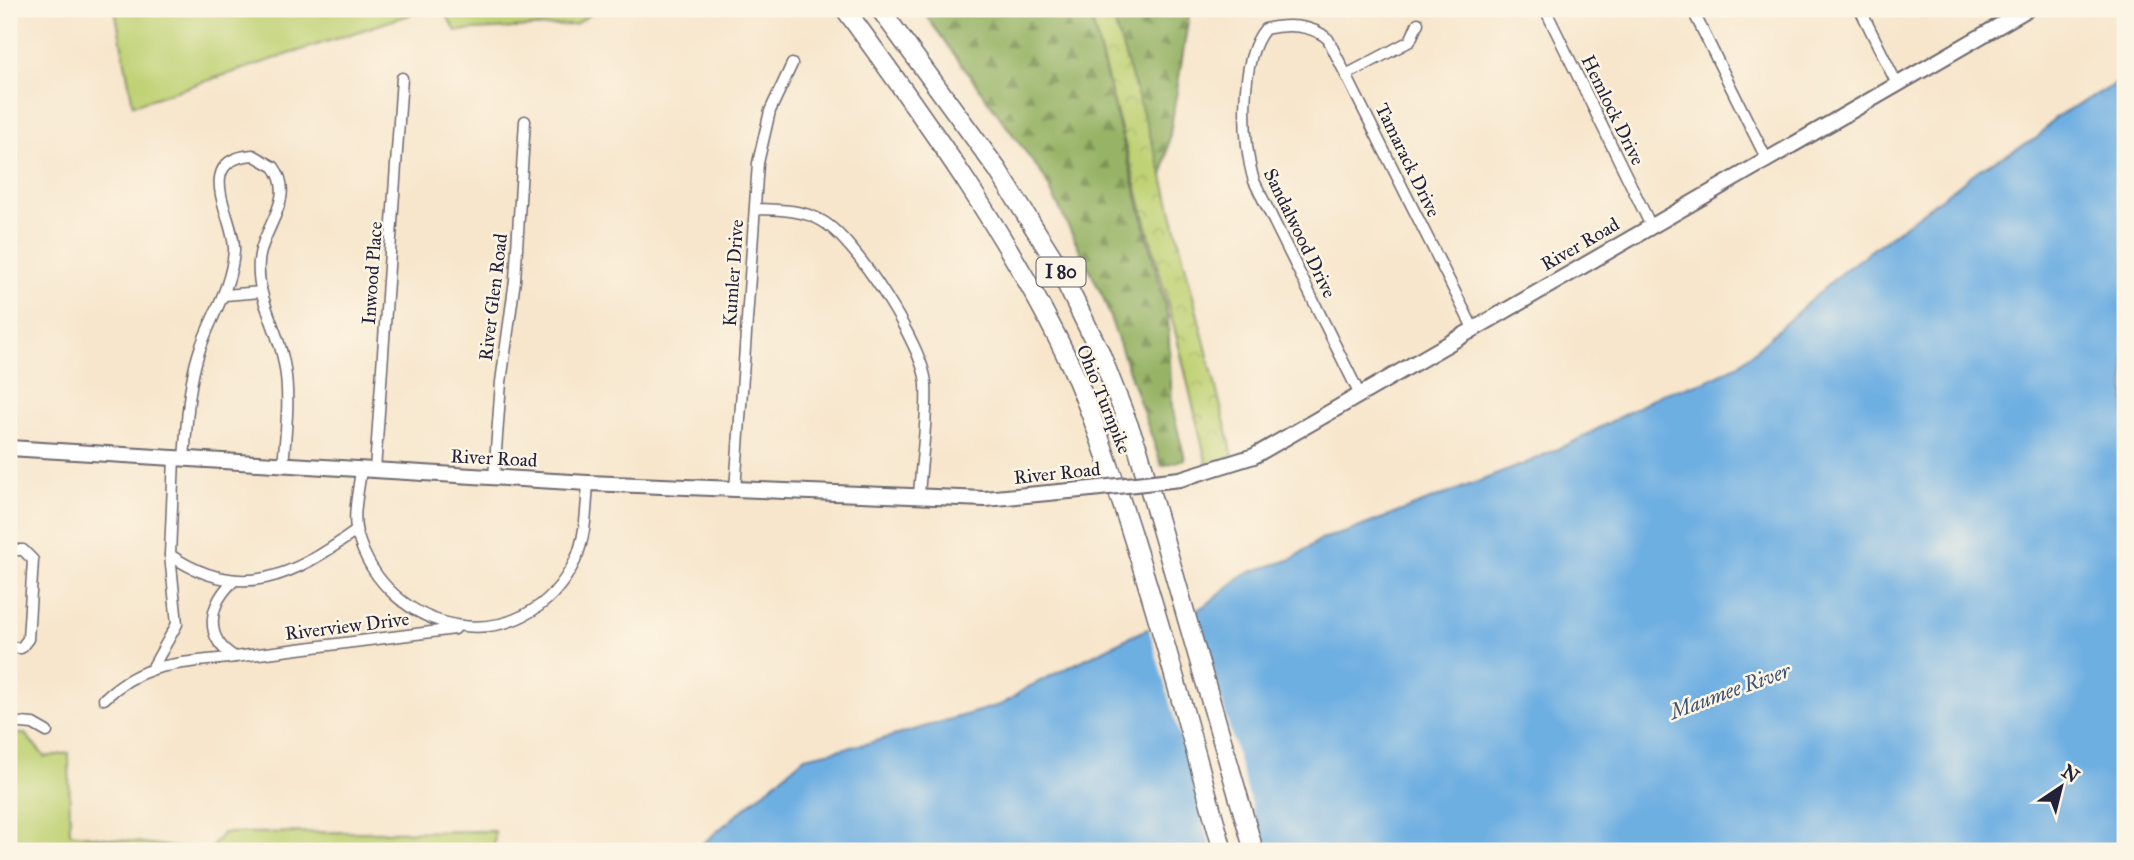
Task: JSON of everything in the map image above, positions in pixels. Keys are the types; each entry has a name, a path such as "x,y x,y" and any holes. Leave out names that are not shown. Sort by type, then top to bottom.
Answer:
{"highway":[{"name":"Ohio Turnpike","path":"845,9 973,190 1029,283 1072,368 1107,459 1149,585 1223,851"},
{"name":"Ohio Turnpike","path":"880,9 997,169 1055,261 1100,352 1138,449 1254,851"}],"street":[{"name":"Hemlock Drive","path":"1545,9 1651,226"},
{"path":"1692,9 1767,160"},
{"path":"1860,9 1897,84"},
{"name":"River Road","path":"9,448 588,483 985,499 1180,479 1254,456 2027,9"},
{"path":"1346,75 1410,41 1418,23"},
{"name":"Tamarack Drive","path":"1296,27 1321,32 1328,38 1473,328"},
{"name":"Sandalwood Drive","path":"1296,27 1265,29 1252,51 1247,160 1254,181 1360,395"},
{"name":"Kumler Drive","path":"735,490 758,163 770,111 792,64"},
{"name":"Inwood Place","path":"356,531 368,470 402,78"},
{"name":"River Glen Road","path":"494,477 501,382 515,280 525,121"},
{"path":"153,667 177,624 170,555 179,458 193,370 225,295 234,242 230,220 221,202 219,184 221,176 231,163 253,155 274,167 284,189 280,207 261,248 261,292 280,348 286,378 283,465"},
{"path":"755,209 803,213 837,231 883,294 910,338 919,355 926,384 919,496"},
{"path":"225,295 261,292"},
{"name":"Riverview Drive","path":"104,699 119,685 153,667 499,623 524,614 554,591 580,547 588,483"},
{"path":"170,555 198,573 225,581 271,576 296,568 321,555 356,531 374,571 393,596 427,618 463,628"},
{"path":"9,550 23,550 33,560 28,639 21,648 9,648"},
{"path":"235,657 216,641 212,622 215,604 236,580"},
{"path":"9,722 33,724 47,732"}],"green space":[{"path":"115,9 427,9 133,105"},
{"path":"442,9 599,9 574,25 456,31"},
{"path":"921,9 1089,9 1168,317 1172,407 1185,459 1162,466 1103,297 1044,177"},
{"path":"1089,9 1110,9 1163,177 1233,455 1207,465 1178,342"},
{"path":"1110,9 1190,9 1163,177"},
{"path":"9,734 25,734 45,757 69,753 70,833 200,851 9,851"},
{"path":"495,831 494,851 209,851 223,833"}],"water":[{"name":"Maumee River","path":"2125,79 2125,851 694,851 805,757 869,743 1003,704 1026,688 1136,634 1205,606 1244,574 1292,559 1321,539 1347,532 1524,464 1575,441 1664,393 1704,382 1739,365 1841,273 1981,168 2037,138 2057,116"}],"pier":[{"path":"1195,606 1264,851 1212,851 1148,626"}]}
